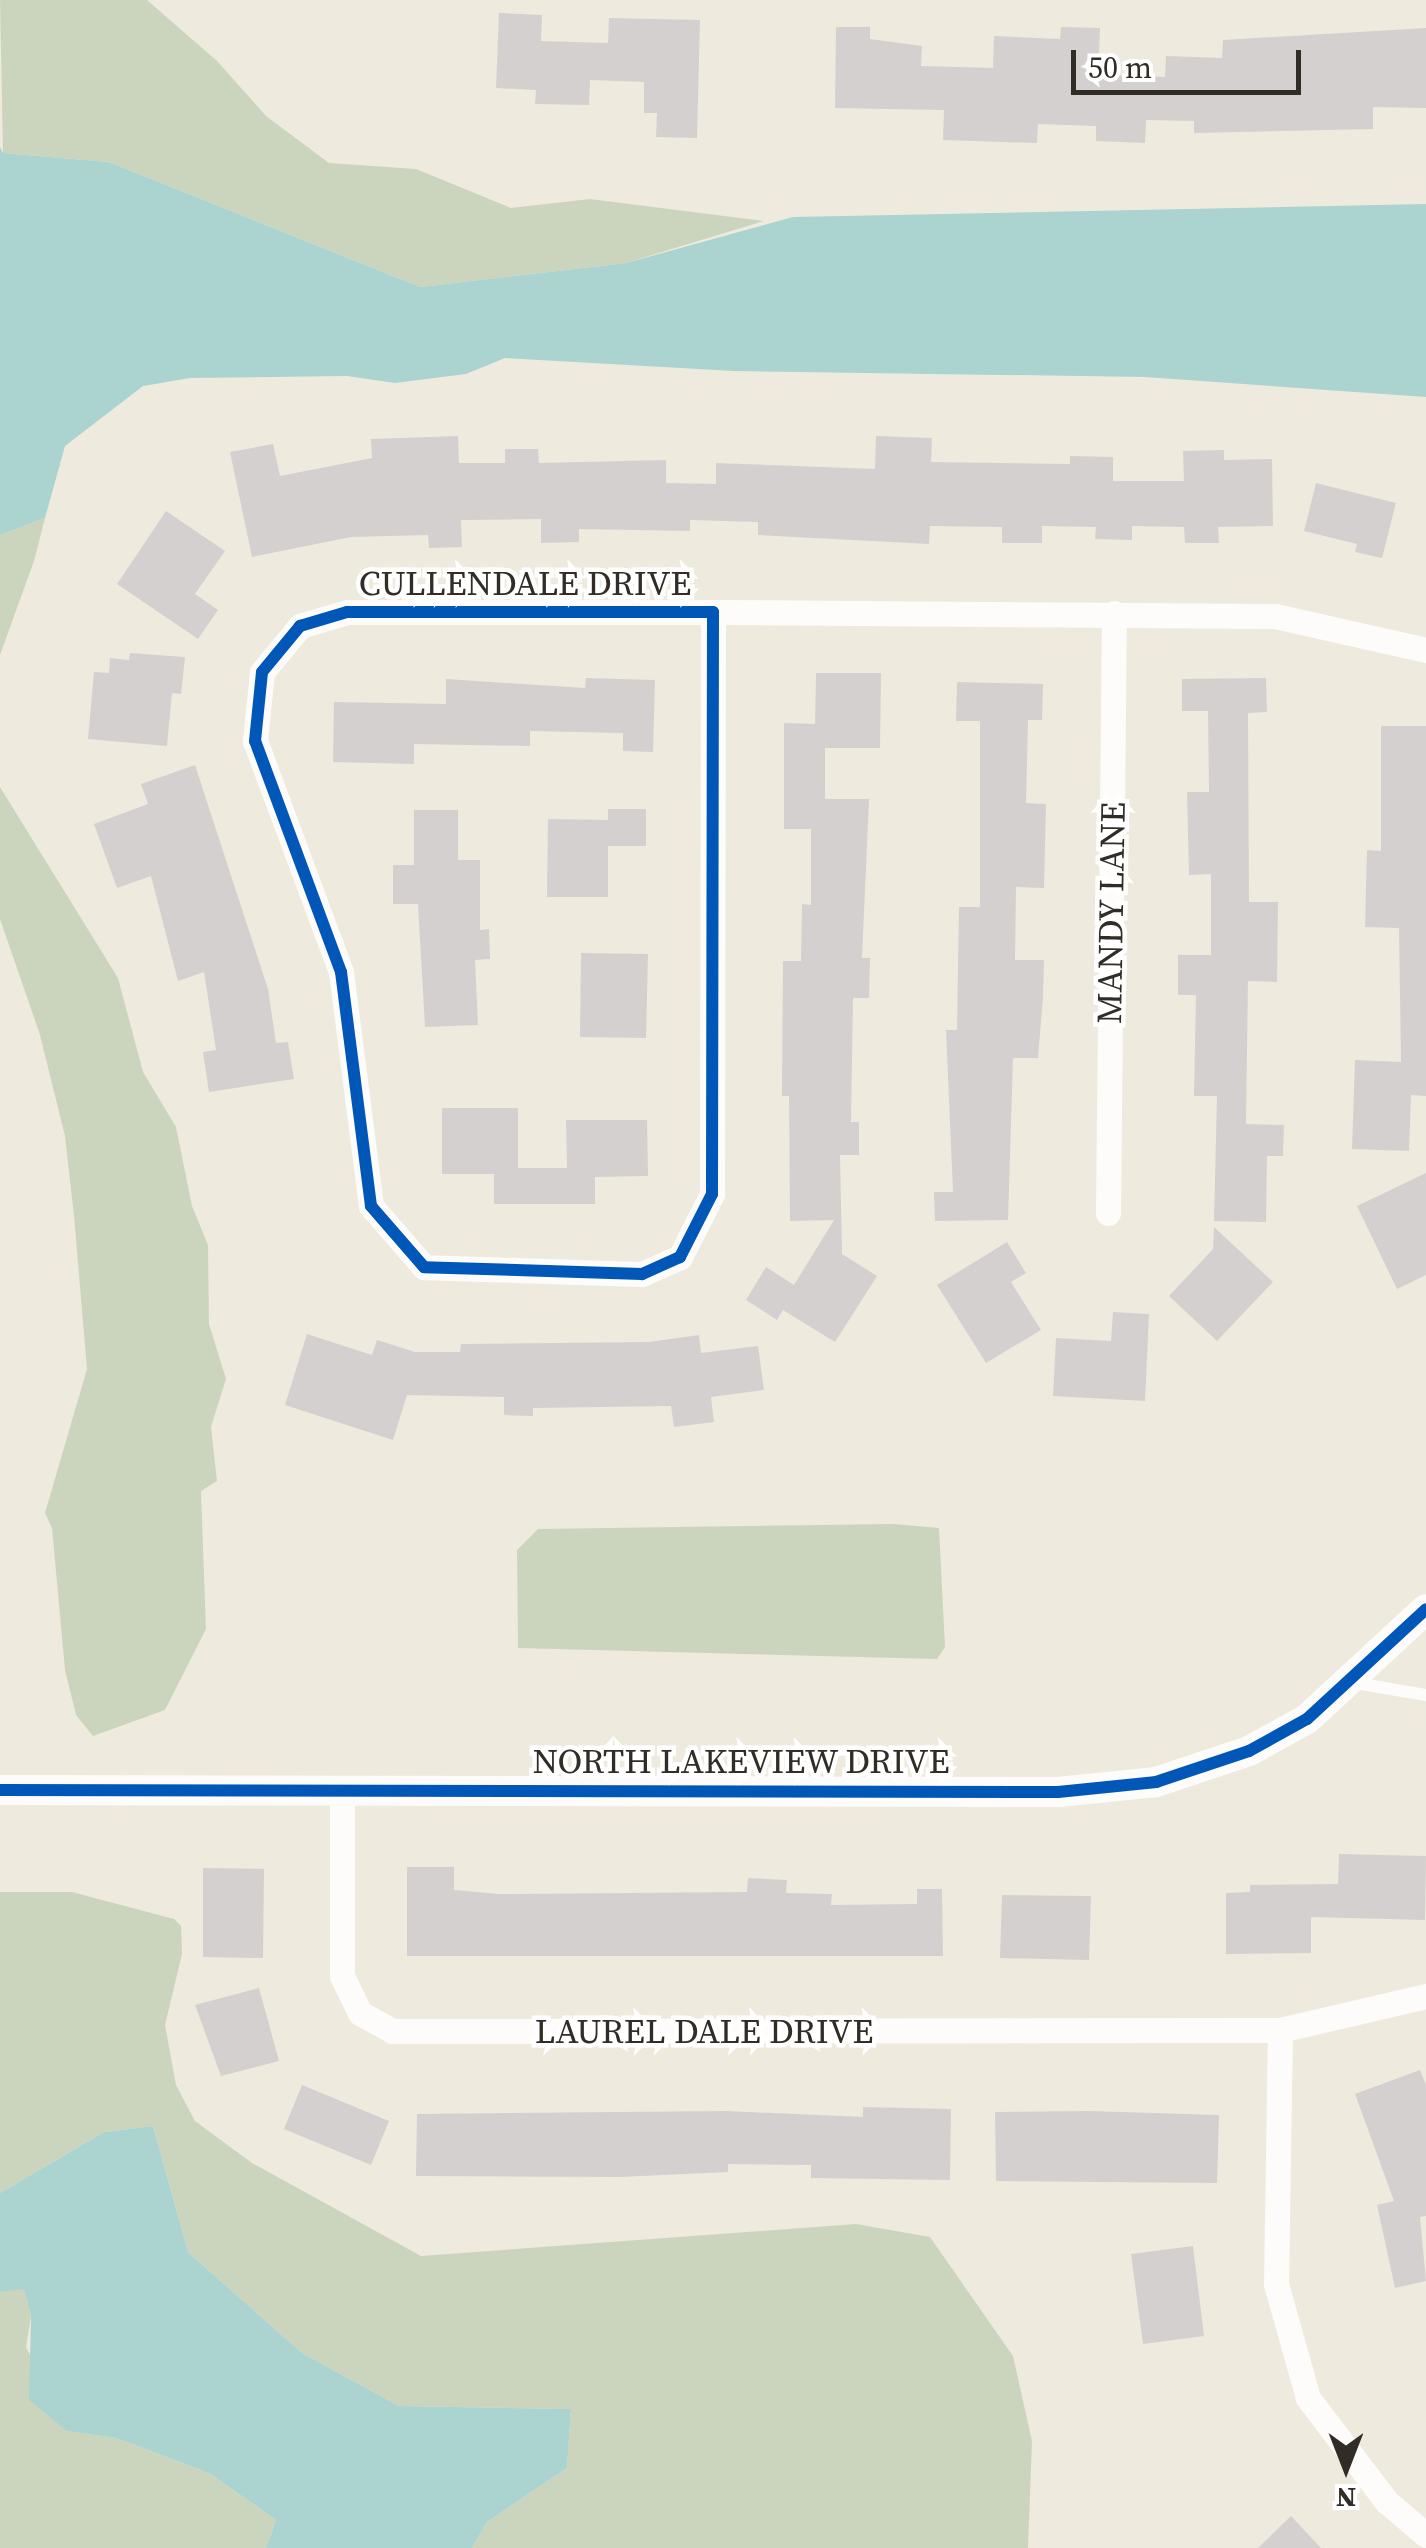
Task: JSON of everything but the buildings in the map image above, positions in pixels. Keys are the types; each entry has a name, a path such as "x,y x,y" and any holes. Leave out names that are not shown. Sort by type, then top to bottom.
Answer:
{"street":[{"name":"CULLENDALE DRIVE","path":"713,612 712,1194 680,1257 642,1274 424,1267 371,1206 341,972 255,741 262,672 300,626 348,612 713,612 1114,613 1274,616 1426,650"},
{"name":"MANDY LANE","path":"1108,1213 1114,613"},
{"name":"NORTH LAKEVIEW DRIVE","path":"0,1790 1058,1792 1156,1782 1250,1751 1306,1719 1426,1609"},
{"name":"LAUREL DALE DRIVE","path":"342,1790 342,1976 360,2013 392,2032 1280,2030 1426,1996"},
{"path":"1280,2030 1276,2284 1308,2398 1387,2502 1426,2536"}],"lane":[{"path":"1347,1682 1426,1695"}],"green space":[{"path":"0,0 147,0 217,61 266,116 329,163 416,169 511,208 590,199 764,221 626,263 420,287 109,162 3,153"},
{"path":"45,518 34,561 0,655 0,535"},
{"path":"0,787 118,978 143,1072 176,1127 192,1206 208,1245 209,1324 226,1379 211,1427 217,1481 201,1491 206,1629 165,1710 93,1736 76,1715 65,1670 52,1528 45,1513 87,1369 74,1216 65,1136 40,1035 0,919"},
{"path":"894,1524 939,1528 945,1647 937,1659 518,1648 517,1550 538,1529"},
{"path":"0,1892 72,1892 174,1919 181,1926 182,1954 165,2025 176,2085 195,2121 252,2163 421,2256 856,2224 930,2237 1013,2356 1032,2441 1028,2548 472,2548 487,2522 567,2468 571,2409 399,2406 302,2353 188,2252 153,2126 104,2132 0,2193"},
{"path":"24,2288 31,2316 26,2347 68,2431 116,2438 209,2473 276,2520 266,2548 0,2548 0,2292"}],"water":[{"path":"0,147 3,153 109,162 420,287 626,263 793,217 1426,204 1426,397 1145,377 734,371 505,358 466,374 395,383 347,376 190,378 143,386 65,446 45,518 0,535"},
{"path":"153,2126 188,2252 302,2353 399,2406 571,2409 567,2468 487,2522 472,2548 266,2548 276,2520 209,2473 116,2438 67,2431 29,2400 31,2316 24,2289 0,2292 0,2193 104,2132"}],"cycle path":[{"path":"347,612 713,612 712,1194 680,1257 642,1274 424,1267 371,1206 341,972 255,741 262,672 300,626 347,612"},
{"path":"0,1790 1058,1792 1156,1782 1249,1751 1307,1719 1426,1609"}]}
